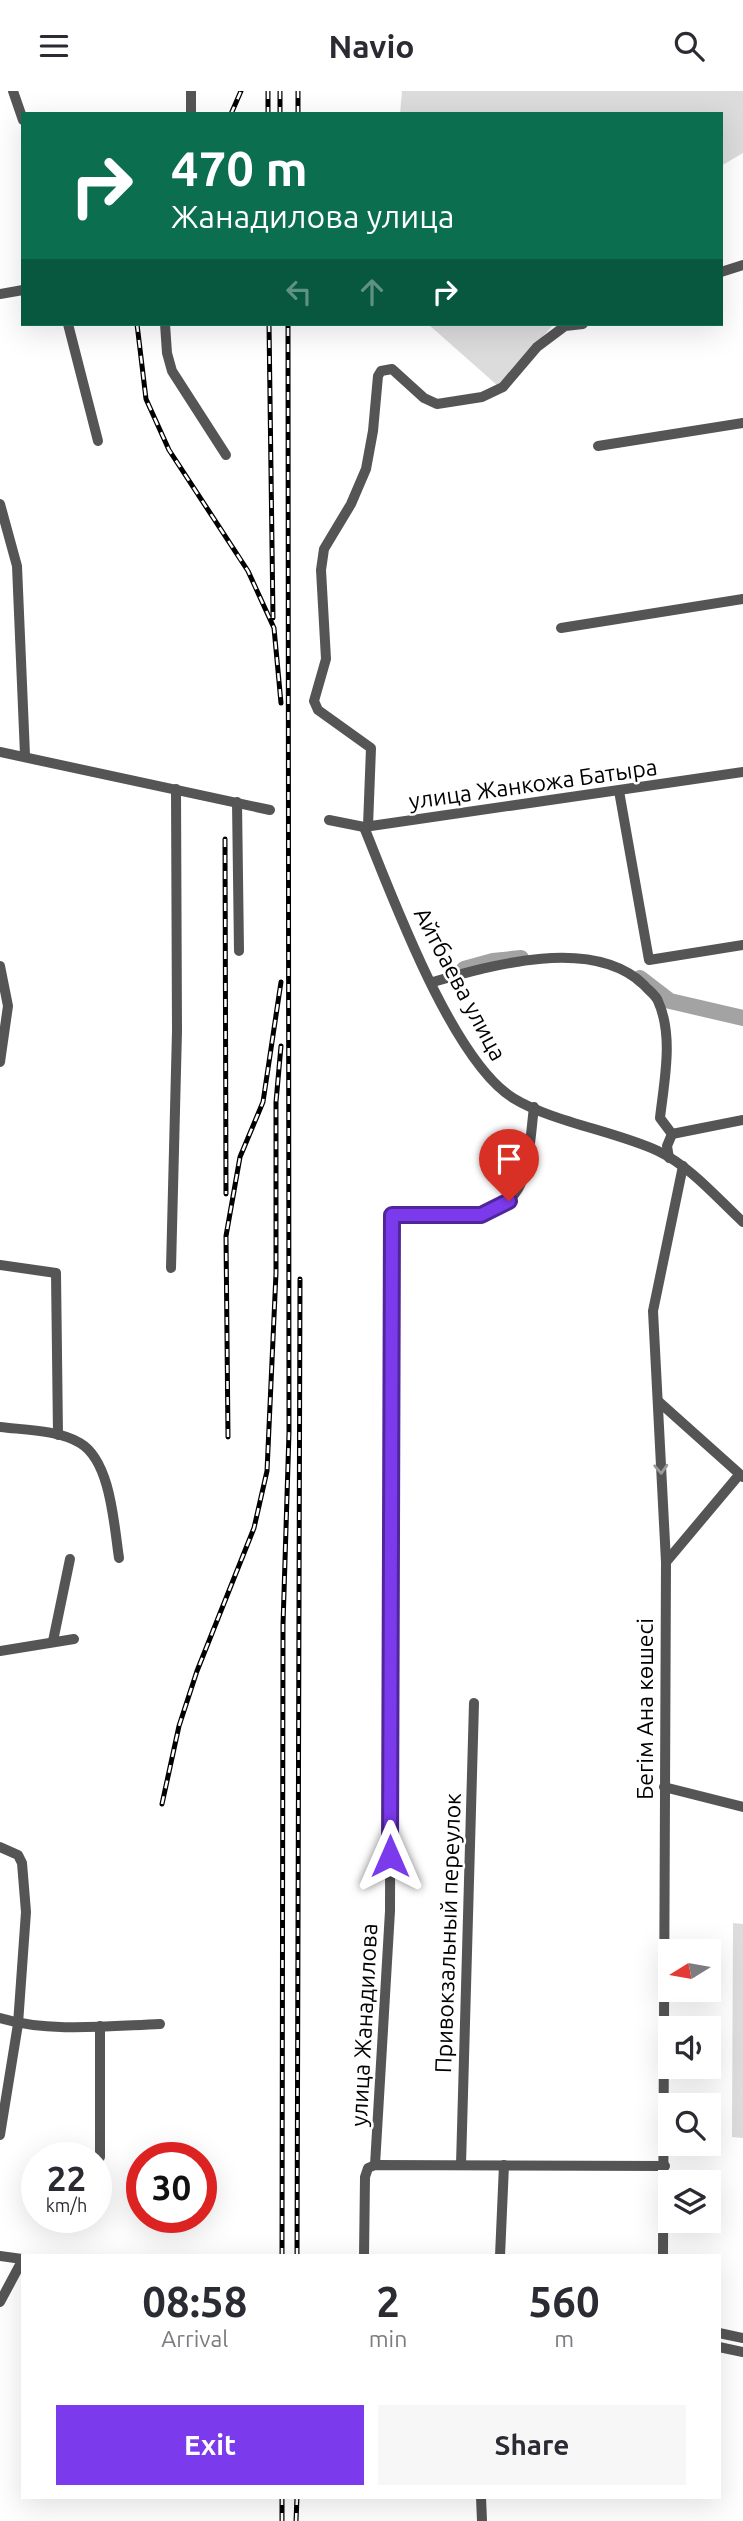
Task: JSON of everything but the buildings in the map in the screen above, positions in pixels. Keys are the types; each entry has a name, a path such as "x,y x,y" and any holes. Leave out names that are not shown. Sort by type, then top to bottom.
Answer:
{"street":[{"path":"13,91 21,114"},
{"path":"191,91 191,112"},
{"path":"723,271 743,265"},
{"path":"0,294 21,290"},
{"path":"69,326 98,441"},
{"path":"165,326 167,353 172,371 226,455"},
{"path":"366,826 371,748 318,710 314,701 326,659 321,570 324,549 351,504 366,469 373,431 377,383 382,371 397,372 424,398 437,404 482,397 503,387 537,347 565,326"},
{"path":"598,446 743,423"},
{"path":"0,504 17,566 25,755"},
{"path":"561,628 743,599"},
{"path":"0,752 25,755 270,810"},
{"name":"улица Жанкожа Батыра","path":"329,820 366,826 743,772"},
{"path":"171,1268 177,1031 176,789"},
{"path":"619,791 649,960 743,945"},
{"path":"237,802 239,951"},
{"name":"Айтбаева улица","path":"366,826 404,923 479,1067 511,1097 669,1158 683,1166 743,1222"},
{"path":"433,982 494,964 551,958 608,963 637,979 658,999 665,1029 666,1061 660,1118 673,1134"},
{"path":"0,966 8,1006 0,1062"},
{"name":"улица Жанадилова","path":"364,2254 365,2177 368,2168 375,2165 390,1911 392,1215 481,1215 509,1201 522,1181 534,1107"},
{"path":"673,1134 743,1120"},
{"path":"669,1158 667,1146 673,1134"},
{"name":"Бегім Ана көшесі","path":"663,2254 666,1562 653,1311 683,1166"},
{"path":"0,1265 56,1273 58,1435"},
{"path":"658,1401 741,1476 666,1562"},
{"path":"0,1427 58,1435 80,1443 94,1456 107,1484 120,1558"},
{"path":"53,1641 70,1559"},
{"path":"0,1651 74,1639"},
{"name":"Привокзальный переулок","path":"461,2165 474,1703"},
{"path":"664,1787 743,1807"},
{"path":"0,1847 18,1855 22,1863 26,1912 18,2024 0,2135"},
{"path":"0,2018 18,2024 160,2024"},
{"path":"100,2026 100,2142"},
{"path":"375,2165 665,2166"},
{"path":"500,2254 504,2165"},
{"path":"0,2256 21,2259"},
{"path":"0,2302 21,2261"},
{"path":"721,2333 743,2338"},
{"path":"721,2347 743,2352"},
{"path":"481,2499 482,2521"}],"shaded area":[{"path":"402,91 743,91 743,153 723,165 723,112 400,112"},
{"path":"430,326 552,326 498,386"},
{"path":"733,1923 743,1924 743,2138 732,2137"}],"waterway":[{"path":"464,969 493,961 521,958"},
{"path":"640,978 670,1001 743,1018"}],"railway":[{"path":"232,112 241,91"},
{"path":"268,91 268,112"},
{"path":"280,91 280,112"},
{"path":"298,91 298,112"},
{"path":"137,326 146,399 169,450 248,571 274,628 281,703"},
{"path":"269,326 273,618"},
{"path":"282,2254 283,1625 289,1432 288,326"},
{"path":"225,839 226,1194"},
{"path":"228,1437 226,1236 240,1157 263,1102 281,982"},
{"path":"162,1804 179,1726 197,1671 254,1528 267,1471 276,1273 276,1102 281,1046"},
{"path":"297,2254 300,1279"},
{"path":"282,2499 282,2521"},
{"path":"296,2521 297,2499"}],"route":[{"path":"390,1856 388,1607 392,1215 481,1215 496,1210 509,1201"}]}
